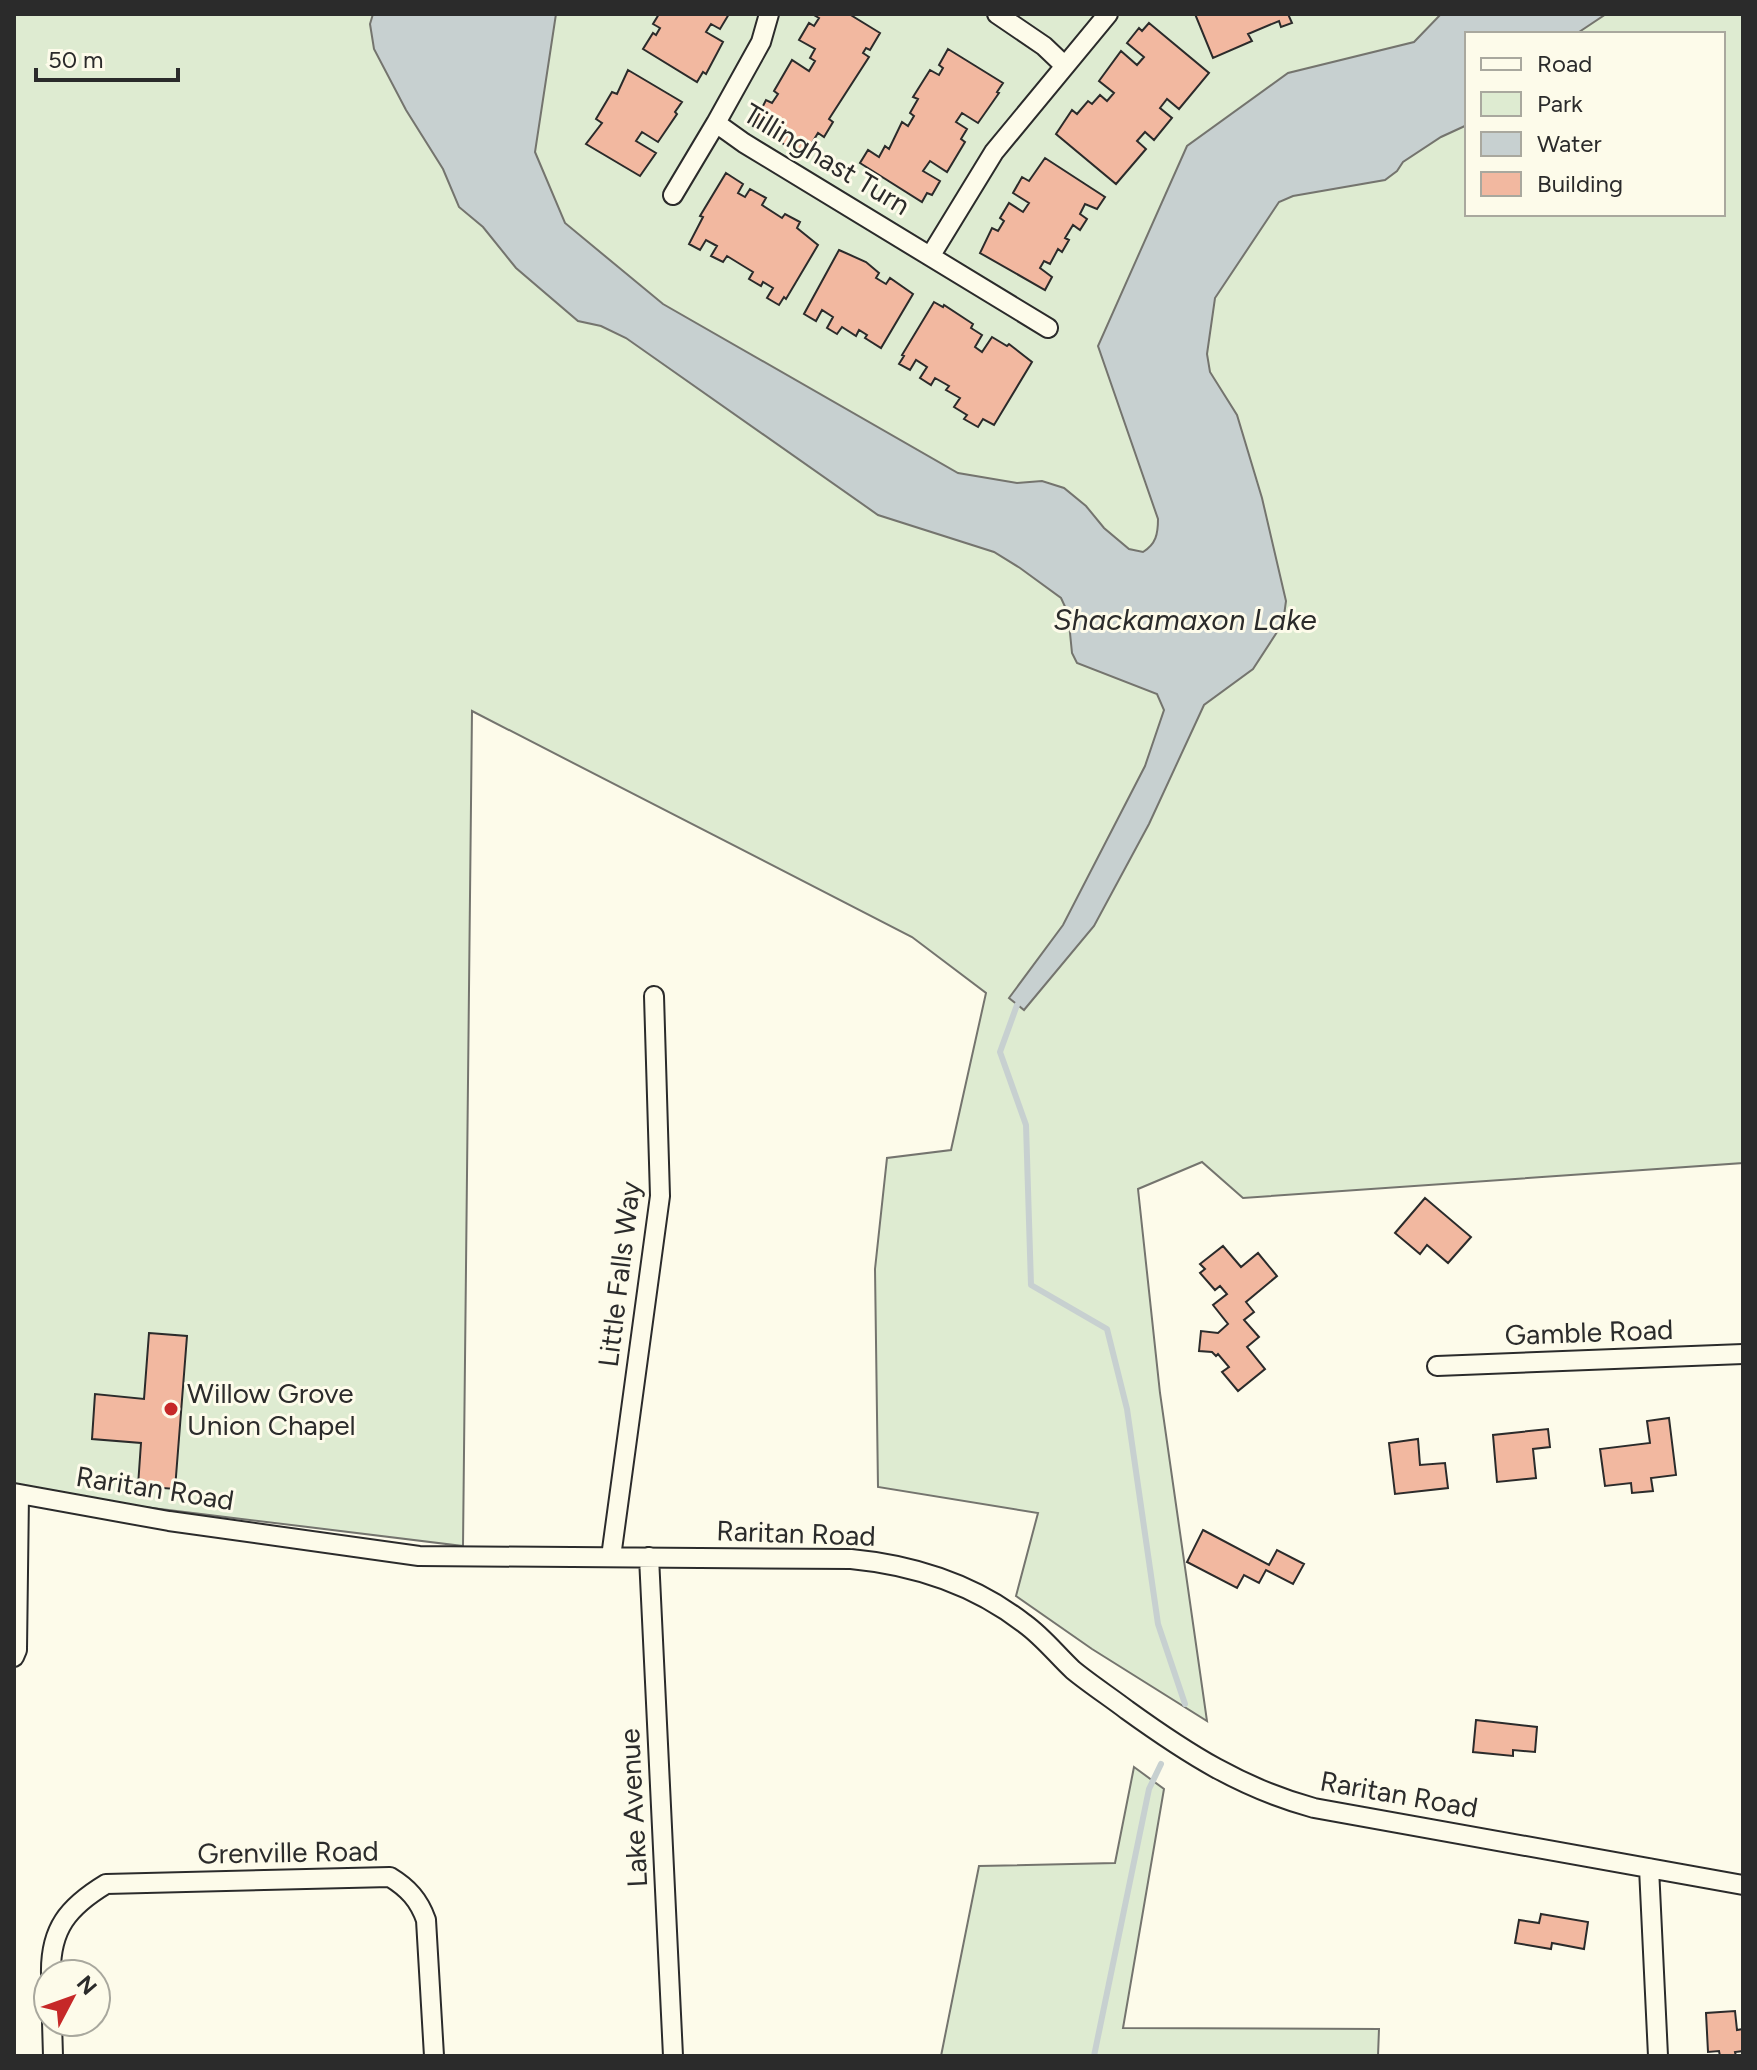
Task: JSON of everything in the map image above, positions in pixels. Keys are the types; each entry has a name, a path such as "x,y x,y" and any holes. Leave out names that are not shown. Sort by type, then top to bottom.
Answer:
{"street":[{"name":"Tillinghast Turn","path":"769,14 761,42 716,123 1048,328"},
{"path":"997,14 1044,46 1065,66"},
{"path":"931,255 994,152 1108,14"},
{"path":"673,195 716,123"},
{"name":"Little Falls Way","path":"611,1557 660,1196 654,996"},
{"name":"Gamble Road","path":"1437,1366 1743,1354"},
{"path":"14,1657 17,1650 17,1493"},
{"name":"Raritan Road","path":"17,1493 169,1521 419,1556 851,1559 906,1567 938,1576 978,1594 1025,1624 1073,1670 1177,1746 1246,1785 1314,1808 1743,1885"},
{"name":"Lake Avenue","path":"649,1557 673,2056"},
{"path":"1649,1868 1658,2056"},
{"name":"Grenville Road","path":"51,1958 56,1934 78,1905 106,1884 390,1877 413,1896 426,1920 434,2056"}],"green space":[{"path":"14,14 1743,14 1743,1163 1243,1198 1202,1162 1138,1189 1160,1393 1207,1721 1092,1649 1016,1596 1038,1513 878,1487 875,1269 887,1158 951,1150 986,993 912,937 472,711 463,1546 14,1491"},
{"path":"1134,1767 1164,1789 1123,2028 1379,2029 1378,2056 941,2056 979,1866 1115,1863"}],"water":[{"name":"Shackamaxon Lake","path":"373,14 556,14 535,152 565,223 663,304 958,473 1017,483 1042,481 1064,488 1129,549 1143,552 1155,538 1158,519 1098,346 1187,146 1288,73 1414,42 1441,14 1606,14 1579,32 1465,32 1465,126 1441,137 1403,162 1385,180 1293,196 1279,202 1215,298 1207,354 1210,372 1237,415 1262,498 1286,601 1283,623 1253,669 1204,705 1149,824 1094,926 1024,1010 1009,998 1063,925 1145,766 1164,710 1157,694 1077,663 1072,653 1068,613 1061,598 1020,568 994,552 878,515 626,338 601,326 578,321 516,268 483,227 459,207 443,169 406,110 374,49 370,24"}],"building":[{"path":"659,14 729,14 720,29 711,24 706,32 723,42 706,74 703,72 697,82 643,49 660,28 653,24"},
{"path":"812,14 849,14 880,33 870,50 866,48 863,53 869,57 829,119 833,122 824,137 818,133 804,156 753,126 766,100 772,103 778,94 774,91 792,60 809,71 815,61 810,58 815,49 799,40 809,23 814,26 819,18"},
{"path":"1195,14 1288,14 1292,23 1281,27 1279,21 1248,34 1252,41 1213,58"},
{"path":"1149,23 1209,73 1179,109 1167,99 1160,108 1172,118 1154,140 1145,132 1137,141 1146,149 1116,184 1056,134 1072,110 1077,114 1088,101 1092,104 1100,95 1107,101 1114,93 1099,81 1121,51 1137,65 1144,57 1127,43 1139,28 1142,31"},
{"path":"948,49 1003,83 978,123 962,113 956,122 967,129 961,139 965,142 947,172 930,161 923,171 940,181 932,195 927,193 922,202 860,163 868,150 879,157 885,146 889,149 902,122 908,126 914,116 910,113 918,99 913,97 930,70 939,75 943,68 939,65"},
{"path":"628,70 682,102 658,142 642,132 636,141 656,153 640,176 586,144 602,123 596,119 612,92 617,94"},
{"path":"1045,158 1105,197 1097,209 1085,204 1080,214 1087,219 1080,230 1073,225 1065,238 1069,240 1062,252 1058,249 1050,264 1044,261 1040,268 1052,277 1045,290 980,253 992,228 998,231 1004,221 1000,218 1009,203 1023,212 1029,203 1013,193 1022,177 1029,181"},
{"path":"726,173 743,184 738,193 745,197 750,189 766,198 762,205 782,218 785,214 800,222 797,228 818,245 786,299 784,297 779,305 767,298 773,288 749,279 753,272 727,256 723,262 711,256 717,246 706,240 700,250 689,244 703,217 700,216"},
{"path":"839,250 866,262 879,273 876,278 886,284 890,278 913,294 881,348 859,330 856,336 842,327 837,334 827,328 833,317 822,310 816,321 804,314"},
{"path":"934,302 973,324 971,328 982,335 975,347 982,352 992,337 1007,346 1009,344 1032,362 994,425 983,419 978,427 964,419 967,415 954,407 960,398 946,390 949,386 935,378 931,385 920,378 927,367 916,360 910,370 899,364"},
{"path":"1425,1198 1471,1237 1448,1263 1427,1245 1420,1254 1395,1233"},
{"path":"1223,1246 1241,1267 1258,1253 1277,1276 1246,1302 1254,1312 1244,1320 1259,1337 1247,1347 1265,1369 1238,1391 1222,1372 1229,1367 1218,1354 1199,1351 1201,1331 1218,1333 1228,1324 1213,1305 1227,1294 1220,1286 1215,1290 1200,1273 1205,1269 1200,1264"},
{"path":"149,1333 187,1336 175,1489 138,1486 141,1443 92,1439 95,1394 144,1399"},
{"path":"1669,1418 1676,1475 1651,1478 1653,1491 1632,1493 1631,1483 1605,1486 1600,1449 1650,1443 1647,1421"},
{"path":"1548,1429 1550,1447 1533,1449 1536,1478 1497,1482 1493,1435"},
{"path":"1418,1439 1420,1465 1445,1463 1448,1488 1395,1494 1389,1443"},
{"path":"1203,1530 1269,1565 1277,1550 1304,1564 1293,1584 1266,1570 1259,1583 1244,1575 1237,1588 1187,1562"},
{"path":"1476,1720 1537,1727 1535,1752 1513,1750 1513,1756 1473,1752"},
{"path":"1541,1914 1588,1922 1584,1949 1552,1943 1551,1949 1515,1943 1519,1920 1539,1923"},
{"path":"1735,2011 1737,2030 1743,2029 1743,2051 1735,2052 1736,2056 1720,2056 1719,2051 1708,2052 1706,2013"}],"waterway":[{"path":"1017,1005 1000,1052 1026,1125 1031,1285 1107,1329 1127,1409 1158,1624 1185,1704"},
{"path":"1094,2056 1149,1789 1161,1764"}],"place":[{"name":"Willow Grove Union Chapel","path":"171,1409"}]}
